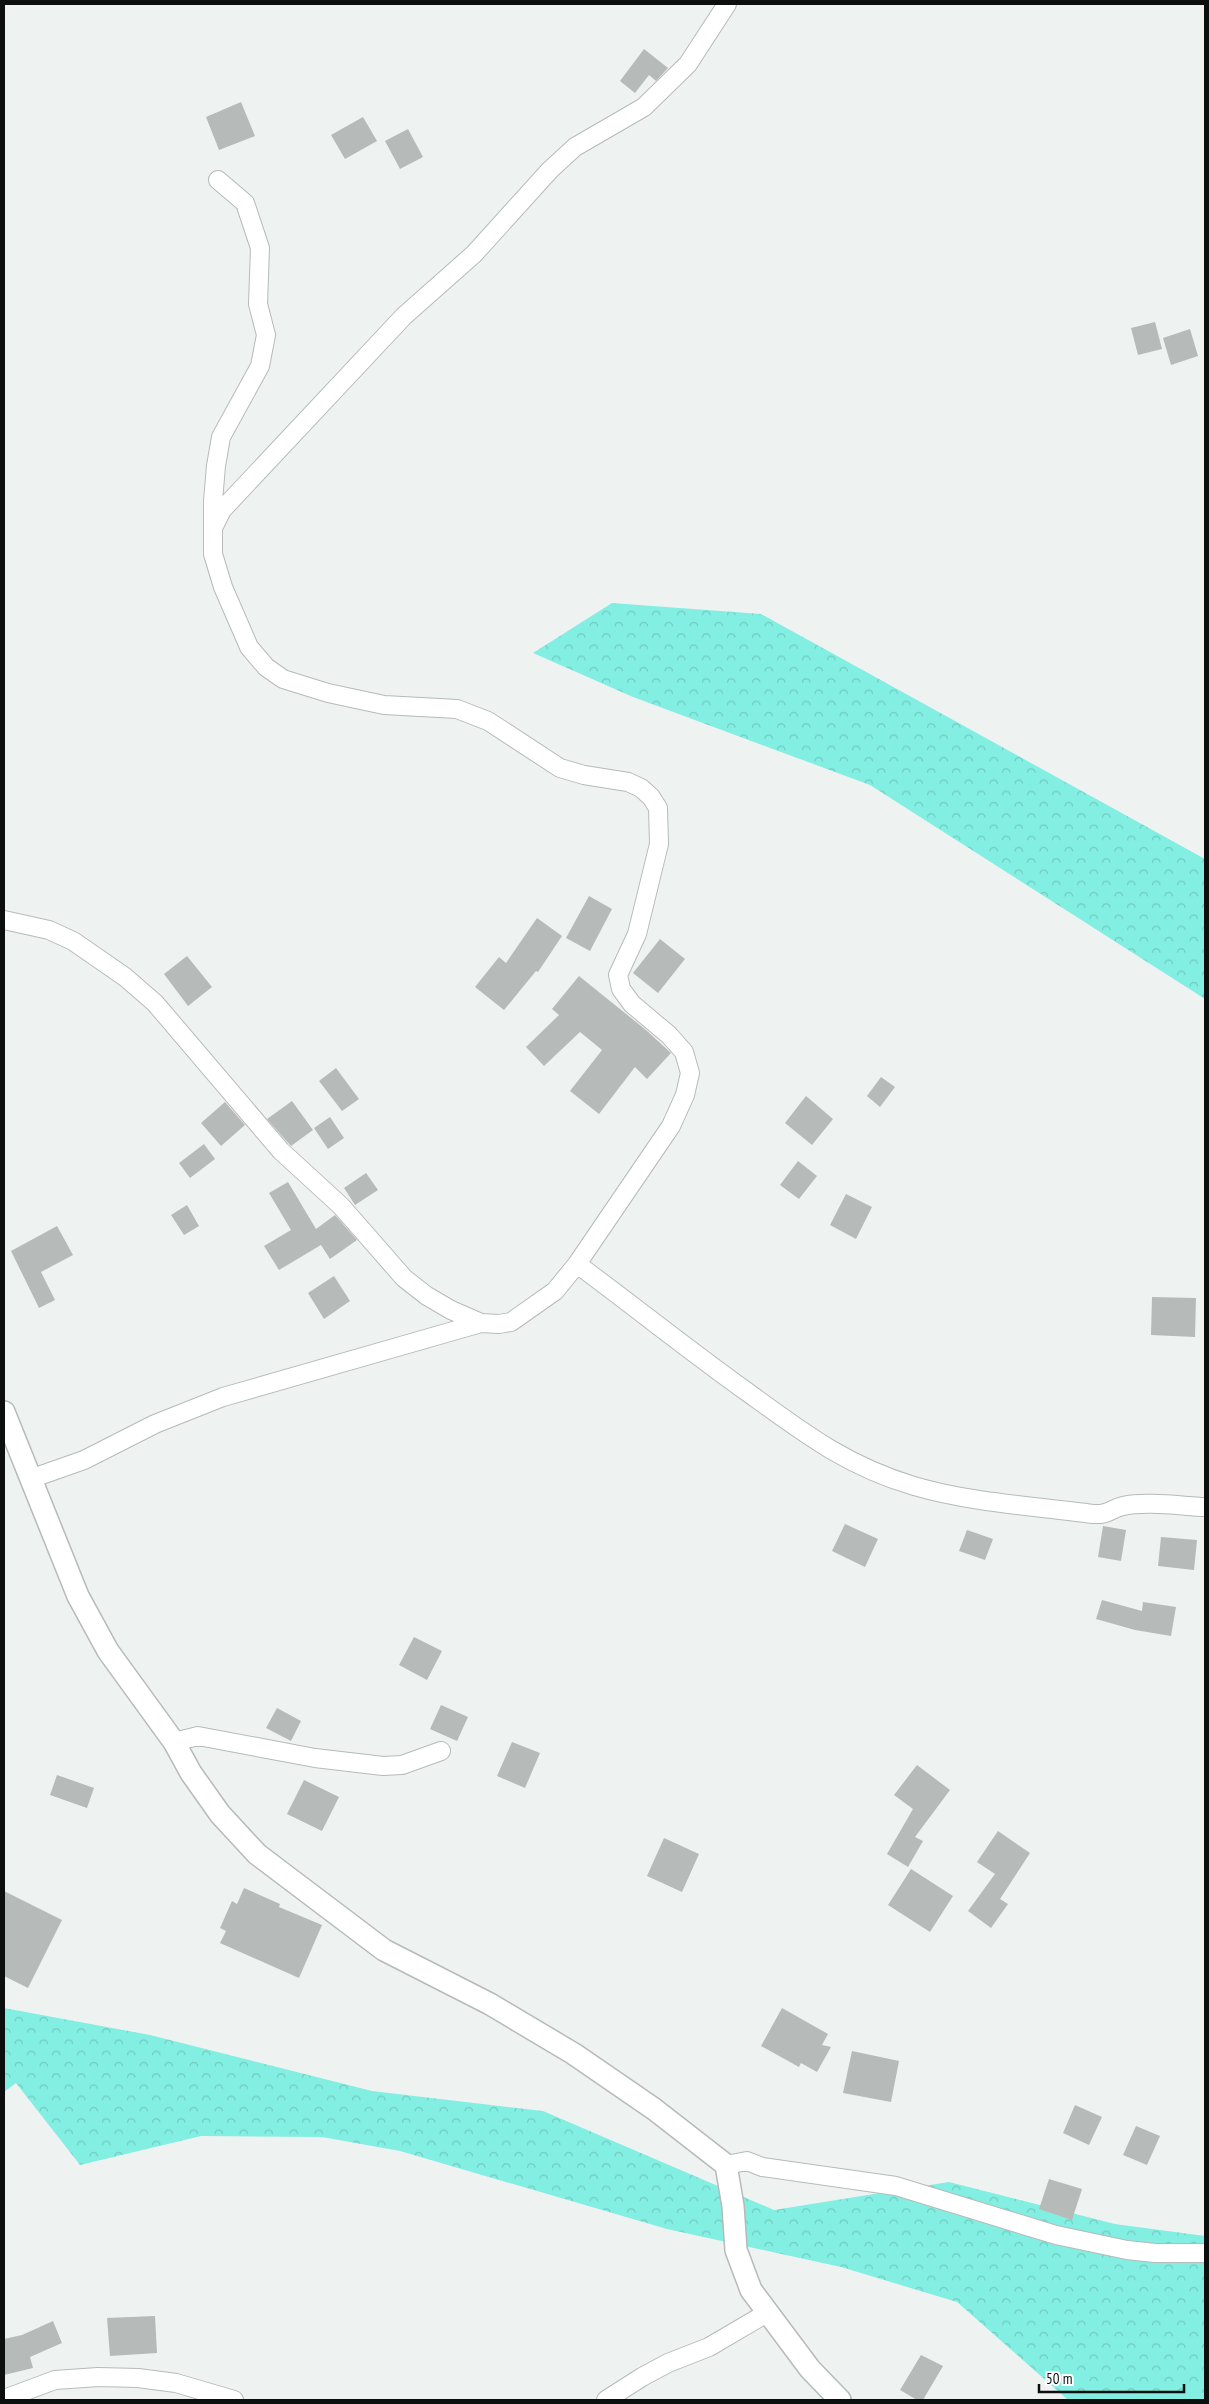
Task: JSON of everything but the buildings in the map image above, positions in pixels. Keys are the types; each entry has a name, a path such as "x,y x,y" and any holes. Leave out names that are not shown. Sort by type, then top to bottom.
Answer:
{"street":[{"path":"213,529 222,510 310,416 404,316 474,254 550,170 574,147 644,107 688,64 727,4"},
{"path":"30,1479 84,1460 155,1424 223,1397 452,1329 481,1323 499,1324 512,1322 523,1316 555,1291 577,1264 672,1126 685,1095 690,1073 684,1052 669,1035 632,1004 620,989 618,975 637,934 659,844 658,808 651,797 641,788 628,782 584,775 560,768 488,721 457,709 384,704 328,693 274,674 257,658 249,647 223,587 213,554 216,466 221,437 260,366 266,335 258,304 260,248 245,204 218,180"},
{"path":"4,920 49,930 73,941 125,977 155,1002 281,1150 341,1206 404,1278 427,1296 451,1310 481,1323"},
{"path":"577,1264 816,1443 845,1460 875,1473 913,1486 953,1496 1093,1514 1106,1514 1122,1506 1205,1507"},
{"path":"4,1412 78,1596 108,1651 174,1742 190,1772 220,1814 257,1854 384,1950 490,2004 574,2054 654,2109 726,2165 733,2206 736,2250 751,2290 766,2313 810,2369 840,2400"},
{"path":"174,1742 198,1736 315,1758 383,1766 402,1764 441,1751"},
{"path":"726,2165 747,2162 762,2167 896,2186 1056,2235 1127,2250 1155,2253 1205,2253"},
{"path":"606,2400 642,2377 668,2363 709,2347 766,2313"},
{"path":"4,2400 55,2380 98,2377 138,2378 176,2383 234,2400"}],"green space":[{"path":"612,603 761,614 1205,859 1205,999 870,785 633,697 533,653"},
{"path":"4,2008 150,2035 372,2091 543,2111 774,2210 949,2182 1115,2224 1205,2236 1205,2400 1068,2400 957,2302 841,2267 667,2229 400,2151 322,2137 201,2136 80,2165 16,2083 4,2092"}]}
